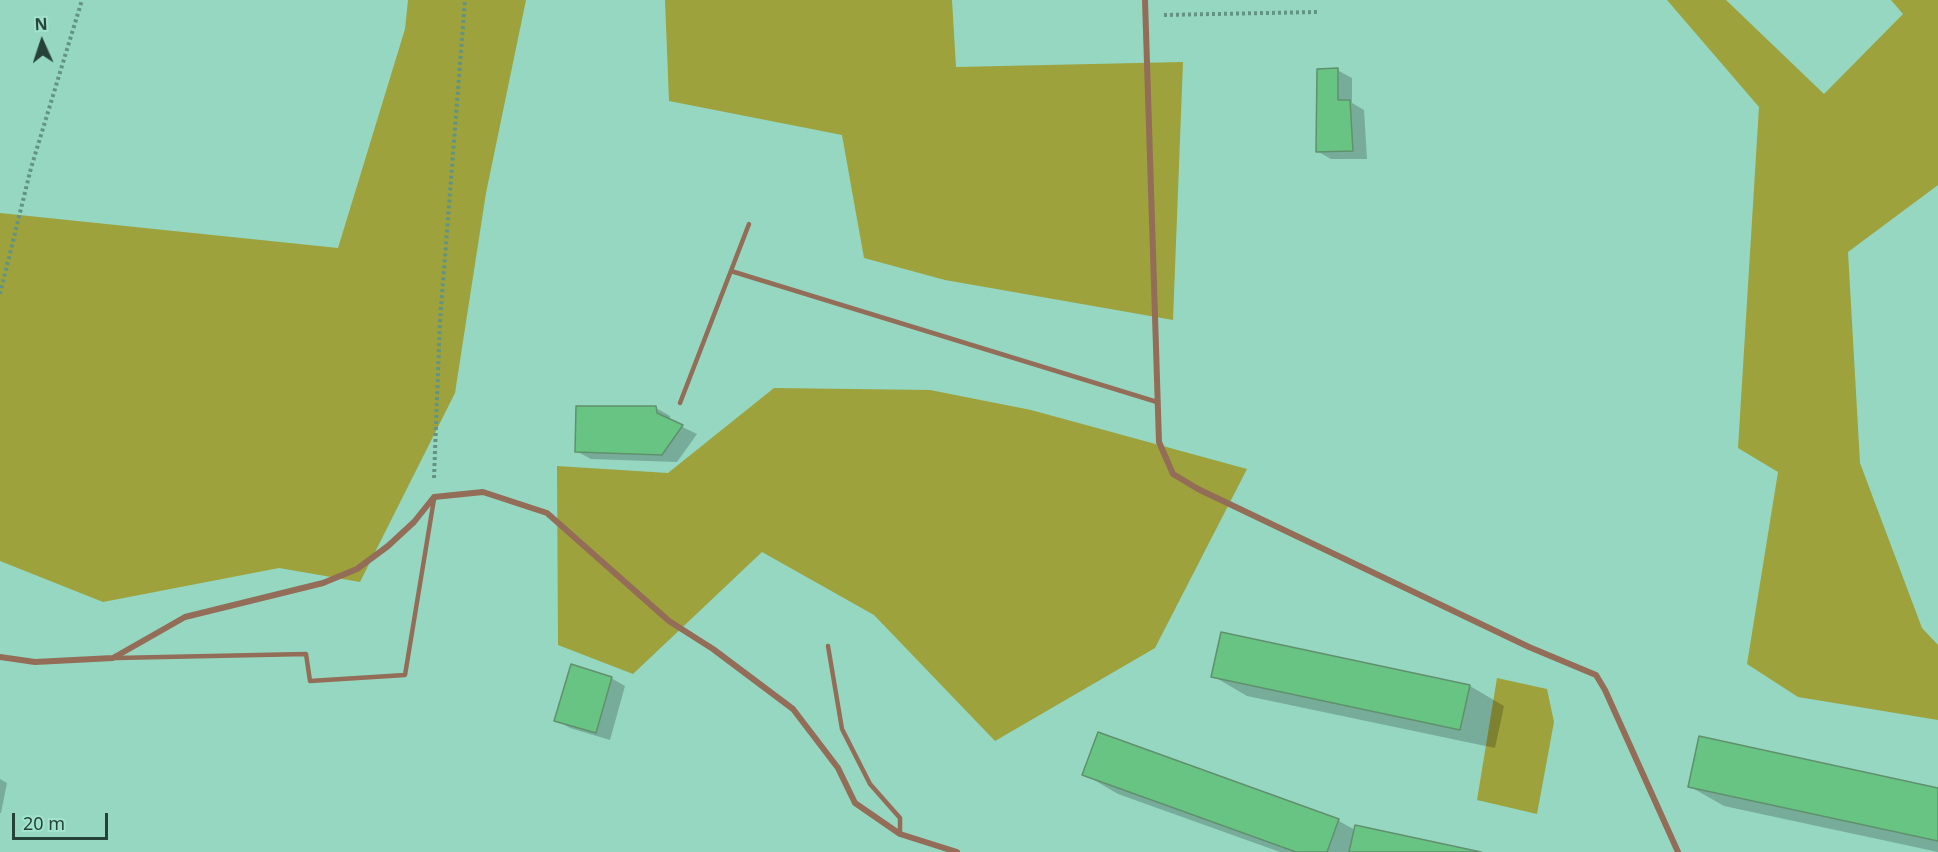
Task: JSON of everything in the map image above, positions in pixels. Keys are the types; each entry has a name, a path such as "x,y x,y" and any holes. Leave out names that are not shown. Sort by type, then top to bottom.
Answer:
{"street":[{"path":"1145,0 1159,442 1173,474 1198,489 1529,647 1596,675 1605,690 1678,852"},
{"path":"0,657 35,662 113,658 185,617 323,583 357,569 397,538 414,522 434,497 483,492 547,513 669,621 713,649 793,709 838,768 855,803 900,834 957,852"}],"lane":[{"path":"680,404 749,224"},
{"path":"731,270 1157,402"},
{"path":"113,658 306,654 310,681 405,675 434,497"},
{"path":"828,646 842,729 870,784 900,818 900,834"}],"path":[{"path":"0,294 31,168 82,0"},
{"path":"434,497 440,321 465,0"},
{"path":"1145,16 1317,12"}],"shaded area":[{"path":"408,0 526,0 486,193 455,393 360,582 279,568 103,602 0,561 0,213 338,248 405,29"},
{"path":"665,0 952,0 956,67 1183,62 1173,320 945,280 864,258 842,135 669,101"},
{"path":"1667,0 1726,0 1824,94 1903,14 1891,0 1938,0 1938,185 1848,252 1860,463 1922,628 1938,645 1938,720 1798,697 1747,664 1778,472 1738,448 1759,107"},
{"path":"774,388 930,390 1031,410 1247,469 1155,648 995,741 874,615 762,552 633,674 558,645 557,466 668,473"},
{"path":"1497,678 1547,689 1554,722 1537,814 1477,800"}],"building":[{"path":"1338,68 1338,100 1350,100 1353,151 1316,152 1317,69"},
{"path":"576,406 656,406 657,413 683,425 662,455 575,452"},
{"path":"1221,632 1470,685 1460,730 1211,677"},
{"path":"571,664 612,677 596,733 554,721"},
{"path":"1098,732 1339,819 1327,852 1296,852 1082,775"},
{"path":"1699,736 1938,788 1938,841 1688,787"},
{"path":"1355,825 1481,852 1349,852"}]}
